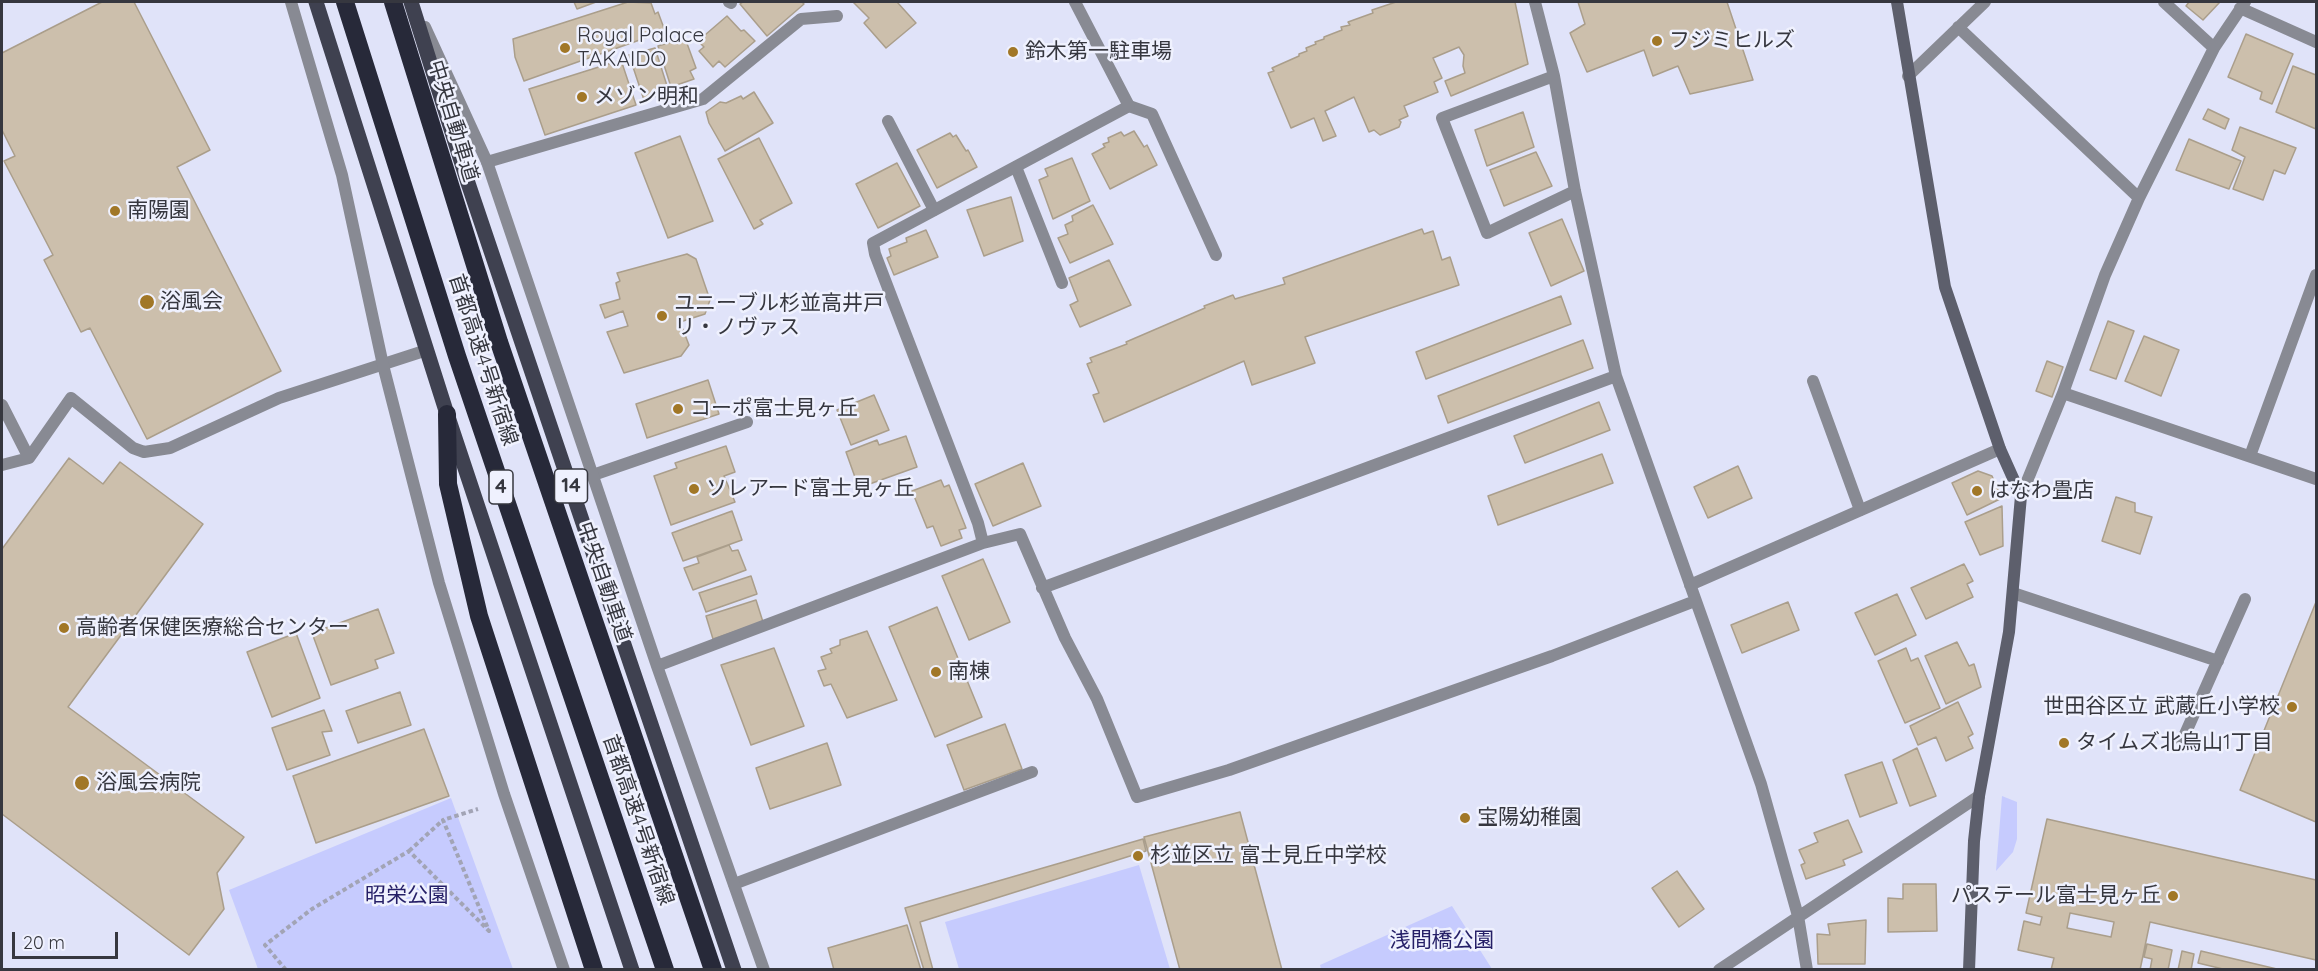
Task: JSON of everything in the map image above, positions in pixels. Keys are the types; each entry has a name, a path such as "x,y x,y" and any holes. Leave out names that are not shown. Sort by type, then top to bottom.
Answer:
{"highway":[{"name":"首都高速4号新宿線","path":"345,2 457,356 665,969"},
{"name":"中央自動車道","path":"393,2 503,353 713,969"},
{"path":"447,414 448,484 477,605 594,969"}],"main road":[{"path":"316,2 447,414 632,969"},
{"name":"14","path":"412,2 472,195 734,969"}],"street":[{"path":"291,2 342,175 383,365 439,583 504,795 564,969"},
{"path":"412,2 487,162 657,666 764,969"},
{"path":"1076,2 1129,106 1152,114 1216,255"},
{"path":"1535,2 1554,76 1575,191 1616,376 1761,784 1798,916 1807,969"},
{"path":"1897,2 1945,287 2001,449 2021,496"},
{"path":"1908,76 1984,2"},
{"path":"2164,2 2214,48"},
{"path":"1969,969 1974,841 1979,796 2009,632 2021,496 2063,393 2104,275 2139,198 2214,48 2242,5 2316,42"},
{"path":"487,162 702,99 801,19 837,16"},
{"path":"1958,27 2139,198"},
{"path":"1554,76 1442,118 1487,233 1575,191"},
{"path":"983,543 978,523 875,254 873,243 1129,106"},
{"path":"888,121 934,210"},
{"path":"1016,167 1062,283"},
{"path":"2250,456 2316,274"},
{"path":"2,465 29,458 71,398 133,448 144,452 170,448 279,398 427,350"},
{"path":"1042,588 1616,376"},
{"path":"1813,381 1860,510"},
{"path":"2063,393 2316,479"},
{"path":"2,405 29,458"},
{"path":"593,476 747,422"},
{"path":"1690,585 2001,449"},
{"path":"657,666 983,543 1020,534 1065,638 1097,699 1137,797 1240,766 1552,656 1695,601"},
{"path":"2013,593 2218,661"},
{"path":"2182,741 2245,599"},
{"path":"734,884 1032,772"},
{"path":"1719,969 1979,796"}],"path":[{"path":"286,969 265,945 312,909 410,851 443,820 478,809"},
{"path":"410,851 489,931 443,820"}],"green space":[{"path":"2002,796 2017,802 2017,839 2013,852 1996,871"},
{"name":"昭栄公園","path":"451,798 513,969 258,969 229,890"},
{"path":"1139,865 1170,969 959,969 945,922"},
{"name":"浅間橋公園","path":"1452,906 1492,969 1321,969 1320,965"}],"building":[{"name":"南陽園","path":"102,2 134,2 210,150 177,167 281,371 147,439 90,328 81,332 44,260 53,255 4,161 15,156 2,130 2,53"},
{"path":"574,2 596,2 577,9"},
{"name":"Royal Palace TAKAIDO","path":"628,2 651,3 655,14 658,12 665,31 524,81 515,57 513,39"},
{"path":"743,2 802,2 804,4 767,36 740,4"},
{"path":"853,2 897,2 916,23 886,48 864,23 869,18"},
{"path":"1396,2 1515,2 1528,64 1451,96 1445,81 1465,73 1464,55 1459,47 1433,58 1442,78 1434,82 1438,92 1404,106 1408,116 1399,120 1401,122 1399,127 1380,135 1374,130 1369,132 1354,97 1325,111 1336,136 1323,141 1314,118 1291,128 1268,73 1274,71 1272,68 1299,56 1307,51 1306,48 1316,44 1315,42 1324,37 1342,30 1341,27 1350,25 1348,22 1373,13 1372,10"},
{"name":"フジミヒルズ","path":"1578,2 1727,2 1753,80 1690,94 1678,66 1653,76 1644,50 1587,72 1570,33 1585,24"},
{"path":"2189,2 2220,2 2203,20 2186,6"},
{"path":"727,16 741,31 744,30 755,41 725,67 719,61 713,67 699,51 704,47 698,41"},
{"path":"2246,34 2293,54 2272,104 2260,99 2262,92 2228,77"},
{"path":"685,38 696,68 690,71 694,79 671,87 658,46"},
{"path":"655,48 669,92 644,100 629,55"},
{"name":"メゾン明和","path":"621,60 636,105 545,135 529,89"},
{"path":"2293,66 2316,75 2316,129 2276,112"},
{"path":"754,92 773,123 725,151 709,123 706,112 720,102 726,103 741,96 743,99"},
{"path":"2208,109 2229,119 2225,129 2203,119"},
{"path":"1523,112 1534,147 1487,166 1475,130"},
{"path":"2240,127 2296,148 2285,174 2274,170 2263,200 2233,189 2245,157 2232,150"},
{"path":"1134,131 1144,147 1147,145 1157,165 1110,189 1092,154 1105,147 1103,144 1109,142 1108,138 1121,132 1124,136"},
{"path":"950,133 953,137 956,135 966,151 968,150 977,167 937,188 917,150"},
{"path":"680,136 713,221 668,238 635,153"},
{"path":"759,138 792,203 760,220 763,224 754,229 718,159"},
{"path":"2189,139 2241,161 2229,189 2176,170"},
{"path":"1536,152 1552,186 1504,206 1490,170"},
{"path":"1072,158 1090,201 1053,219 1039,180 1048,176 1045,169"},
{"path":"897,163 920,206 878,228 856,184"},
{"path":"1011,197 1023,241 984,256 967,210"},
{"path":"1093,205 1113,244 1070,263 1058,238 1068,234 1065,225 1073,221 1072,216"},
{"path":"1562,219 1584,271 1551,286 1529,233"},
{"path":"1422,229 1424,234 1433,231 1442,260 1450,257 1459,285 1305,337 1315,363 1252,385 1244,361 1104,422 1093,395 1099,393 1087,364 1092,362 1090,358 1127,344 1126,342 1205,308 1204,306 1233,295 1235,299 1285,284 1283,278"},
{"path":"926,230 938,257 894,275 887,258 891,256 889,249 907,242 906,238"},
{"name":"ユニーブル杉並高井戸 リ・ノヴァス","path":"687,254 696,259 710,300 705,314 680,322 689,345 681,356 624,373 607,332 628,326 623,311 605,318 600,305 620,299 616,283 620,281 617,273"},
{"path":"1109,260 1131,305 1080,327 1070,305 1078,301 1069,278"},
{"path":"1561,296 1571,324 1426,379 1416,352"},
{"path":"2108,321 2134,331 2116,379 2090,370"},
{"path":"2144,336 2179,350 2161,396 2125,381"},
{"path":"1583,340 1593,368 1448,423 1438,396"},
{"path":"2047,361 2063,367 2052,397 2036,391"},
{"name":"コーポ富士見ヶ丘","path":"708,380 719,414 647,438 636,404"},
{"path":"874,395 889,430 851,445 837,410"},
{"path":"1599,402 1610,430 1525,463 1514,436"},
{"path":"906,436 917,467 864,486 861,478 856,480 846,452 877,440 879,445"},
{"name":"ソレアード富士見ヶ丘","path":"726,446 735,472 724,476 735,502 671,525 654,476 677,468 675,463"},
{"path":"1602,454 1613,483 1498,525 1488,496"},
{"name":"高齢者保健医療総合センター","path":"69,458 103,484 120,462 203,524 68,707 244,837 217,873 224,909 189,955 2,814 2,549"},
{"path":"1023,463 1041,506 993,526 975,484"},
{"path":"1738,466 1752,498 1708,518 1694,487"},
{"name":"はなわ畳店","path":"1978,471 1992,476 2002,498 1967,515 1952,483"},
{"path":"941,480 944,487 949,485 966,528 959,530 962,538 941,546 933,526 927,528 912,491"},
{"path":"2116,497 2135,503 2135,512 2152,517 2140,554 2102,541"},
{"path":"2002,506 2003,546 1980,555 1965,522"},
{"path":"732,511 742,540 683,561 672,533"},
{"path":"729,545 732,551 738,550 746,570 693,590 684,568 699,563 697,557"},
{"path":"983,559 1010,622 969,640 942,576"},
{"path":"1964,564 1973,581 1967,584 1973,597 1926,619 1911,588"},
{"path":"751,576 757,594 706,612 699,593"},
{"path":"1897,594 1916,635 1875,655 1855,613"},
{"path":"756,600 763,622 713,639 706,616"},
{"path":"1788,602 1799,630 1742,653 1731,625"},
{"name":"世田谷区立 武蔵丘小学校","path":"2316,602 2316,822 2240,790"},
{"name":"南棟","path":"937,607 982,717 935,737 889,627"},
{"path":"378,609 394,653 375,660 378,668 331,685 312,633"},
{"path":"867,631 897,700 847,718 831,684 824,686 818,671 826,669 821,657 832,653 830,649 840,645 840,640"},
{"path":"296,633 320,698 272,717 247,652"},
{"path":"1957,642 1969,666 1974,664 1981,687 1946,704 1925,656"},
{"path":"774,648 804,726 751,745 721,665"},
{"path":"1906,648 1911,661 1918,658 1940,708 1905,723 1878,661"},
{"path":"400,692 411,725 358,743 346,711"},
{"path":"1958,702 1973,734 1968,737 1973,748 1946,761 1936,737 1918,745 1910,726"},
{"path":"324,710 332,731 322,732 330,755 287,770 272,728"},
{"path":"1005,724 1022,769 964,790 947,745"},
{"path":"424,729 449,796 316,843 293,776"},
{"path":"827,743 841,785 770,809 756,768"},
{"path":"1917,748 1936,796 1910,806 1893,760"},
{"path":"1882,762 1897,803 1860,817 1845,775"},
{"path":"1240,812 1282,970 1180,970 1144,837"},
{"name":"パステール富士見ヶ丘","path":"2047,819 2316,880 2316,960 2150,922 2140,970 2051,970 2054,958 2018,950 2024,921 2040,925 2042,917 2026,913","holes":["2070,913 2114,922 2111,937 2067,928"]},
{"path":"1848,820 1862,852 1843,860 1845,865 1806,879 1801,865 1805,863 1799,850 1818,842 1814,833"},
{"path":"1143,839 1146,851 920,922 933,970 924,970 905,908"},
{"path":"1677,871 1704,909 1679,927 1652,888"},
{"path":"1903,884 1936,884 1937,931 1888,932 1888,898 1903,899"},
{"path":"1866,920 1865,964 1818,964 1817,934 1830,935 1828,924"},
{"path":"907,925 921,970 834,970 828,948"},
{"path":"2147,944 2172,950 2168,970 2150,970 2152,959 2144,957"},
{"path":"2182,951 2194,954 2191,970 2178,970"},
{"path":"2201,951 2281,970 2227,970 2198,963"}],"place":[{"name":"フジミヒルズ","path":"1657,41"},
{"name":"Royal Palace TAKAIDO","path":"565,48"},
{"name":"鈴木第一駐車場","path":"1013,52"},
{"name":"メゾン明和","path":"582,97"},
{"name":"南陽園","path":"115,211"},
{"name":"浴風会","path":"147,302"},
{"name":"ユニーブル杉並高井戸 リ・ノヴァス","path":"662,316"},
{"name":"コーポ富士見ヶ丘","path":"678,409"},
{"name":"ソレアード富士見ヶ丘","path":"694,489"},
{"name":"はなわ畳店","path":"1977,491"},
{"name":"高齢者保健医療総合センター","path":"64,628"},
{"name":"南棟","path":"936,672"},
{"name":"世田谷区立 武蔵丘小学校","path":"2292,707"},
{"name":"タイムズ北烏山1丁目","path":"2064,743"},
{"name":"浴風会病院","path":"82,783"},
{"name":"宝陽幼稚園","path":"1465,818"},
{"name":"杉並区立 富士見丘中学校","path":"1138,856"},
{"name":"パステール富士見ヶ丘","path":"2173,896"}]}
